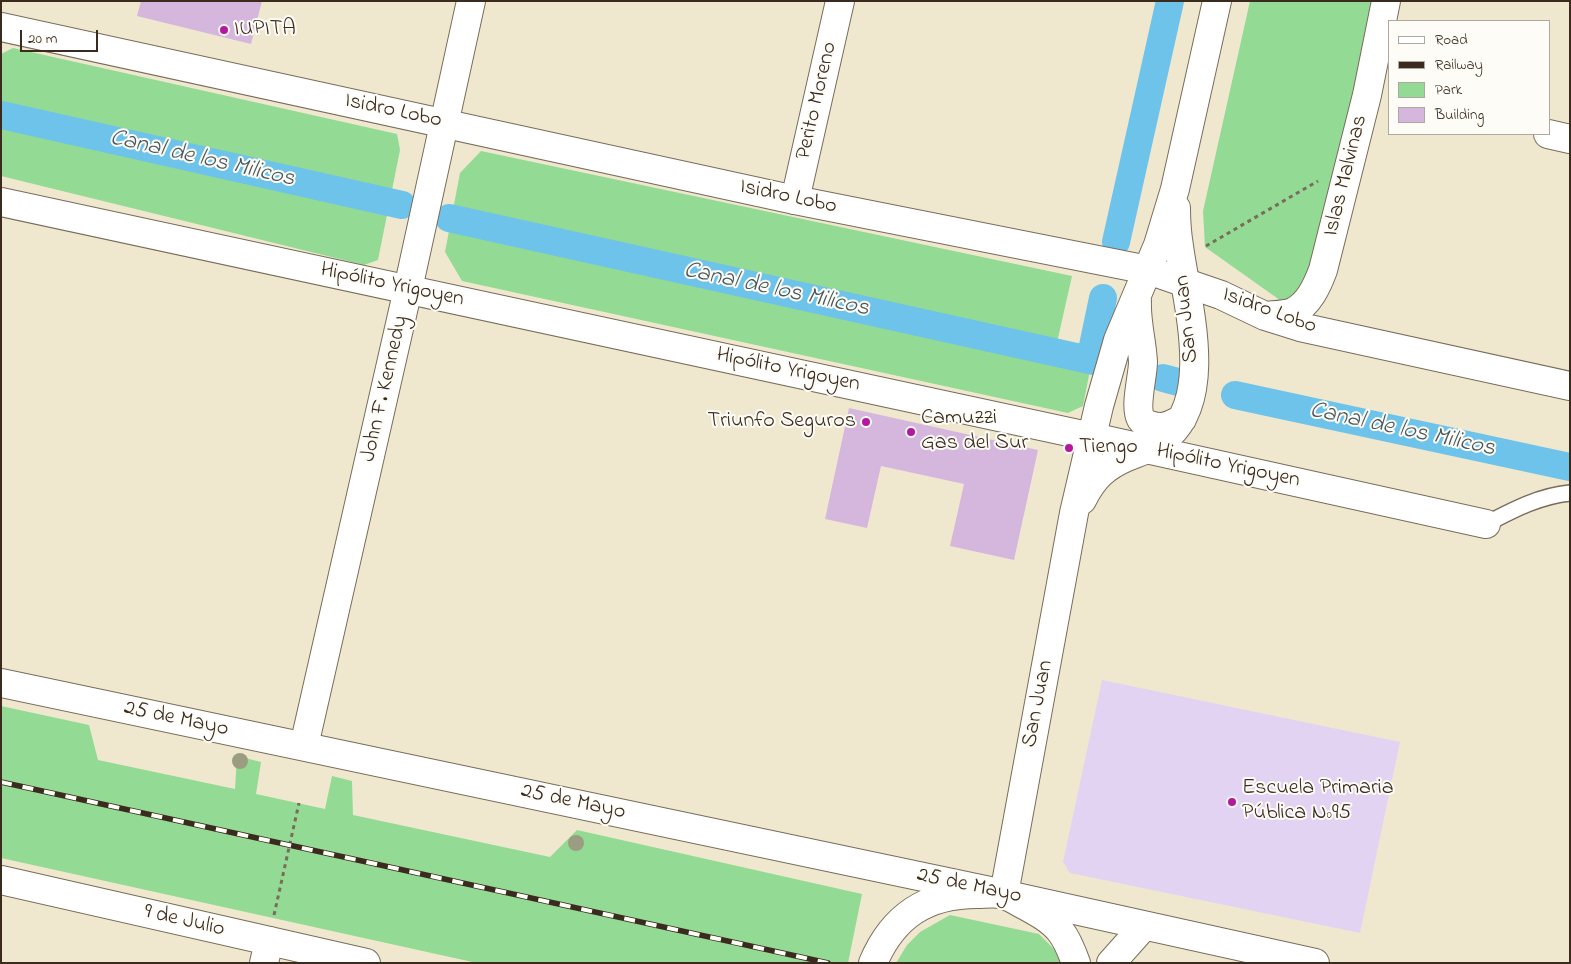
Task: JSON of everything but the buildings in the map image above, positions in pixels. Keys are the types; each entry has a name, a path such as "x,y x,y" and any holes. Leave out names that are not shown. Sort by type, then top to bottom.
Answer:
{"street":[{"name":"John F. Kennedy","path":"304,746 408,289 471,1"},
{"name":"Perito Moreno","path":"795,200 840,1"},
{"name":"San Juan","path":"1004,894 1074,514 1099,406 1118,340 1158,245 1175,189 1217,1"},
{"name":"Islas Malvinas","path":"1265,316 1292,312 1304,303 1316,289 1323,270 1350,162 1379,97 1386,1"},
{"name":"Isidro Lobo","path":"1,27 795,200 1148,270 1221,295 1265,316 1300,327 1570,386"},
{"path":"1551,135 1570,138"},
{"name":"San Juan","path":"1074,514 1092,482 1110,466 1128,456 1149,449 1168,436 1182,419 1190,396 1195,363 1179,246 1175,189"},
{"name":"Hipólito Yrigoyen","path":"1,202 1149,449 1486,524"},
{"path":"1137,294 1136,315 1143,364 1139,408 1140,419 1146,424 1165,428 1182,419"},
{"name":"25 de Mayo","path":"1,683 1004,894 1315,963"},
{"name":"9 de Julio","path":"1,880 366,963"},
{"path":"873,963 880,946 893,929 919,907 956,894 1004,894 1041,914 1060,931 1076,963"},
{"path":"1111,963 1144,926"}],"lane":[{"name":"Hipólito Yrigoyen","path":"1486,524 1516,508 1552,495 1570,493"}],"path":[{"path":"1205,247 1350,162"},
{"path":"269,941 299,803"}],"shaded area":[{"name":"Escuela Primaria Pública Nº95","path":"1102,680 1400,742 1360,933 1070,873 1063,862"}],"green space":[{"path":"1250,1 1374,1 1308,291 1284,303 1205,247 1203,211"},
{"path":"13,48 397,134 400,150 378,260 364,265 1,176 1,54"},
{"path":"481,151 1072,276 1054,356 1091,365 1083,406 1068,413 462,281 445,252 460,173"},
{"path":"1,706 89,725 98,760 235,789 237,756 261,762 256,794 325,809 332,776 352,781 353,815 550,857 577,830 862,894 848,963 477,963 1,858"},
{"path":"950,915 1039,934 1054,949 1061,963 896,963 907,945 920,932"}],"waterway":[{"path":"1116,242 1170,1"},
{"name":"Canal de los Milicos","path":"1,115 402,205"},
{"name":"Canal de los Milicos","path":"449,218 1103,363"},
{"path":"1090,360 1103,298"},
{"name":"Canal de los Milicos","path":"1163,378 1178,382"},
{"name":"Canal de los Milicos","path":"1235,395 1570,467"}],"railway":[{"path":"1,782 828,963"}],"place":[{"name":"IUPITA","path":"224,30"},
{"name":"Triunfo Seguros","path":"866,422"},
{"name":"Camuzzi Gas del Sur","path":"911,432"},
{"name":"Tiengo","path":"1069,448"},
{"name":"Escuela Primaria Pública Nº95","path":"1232,802"}]}
